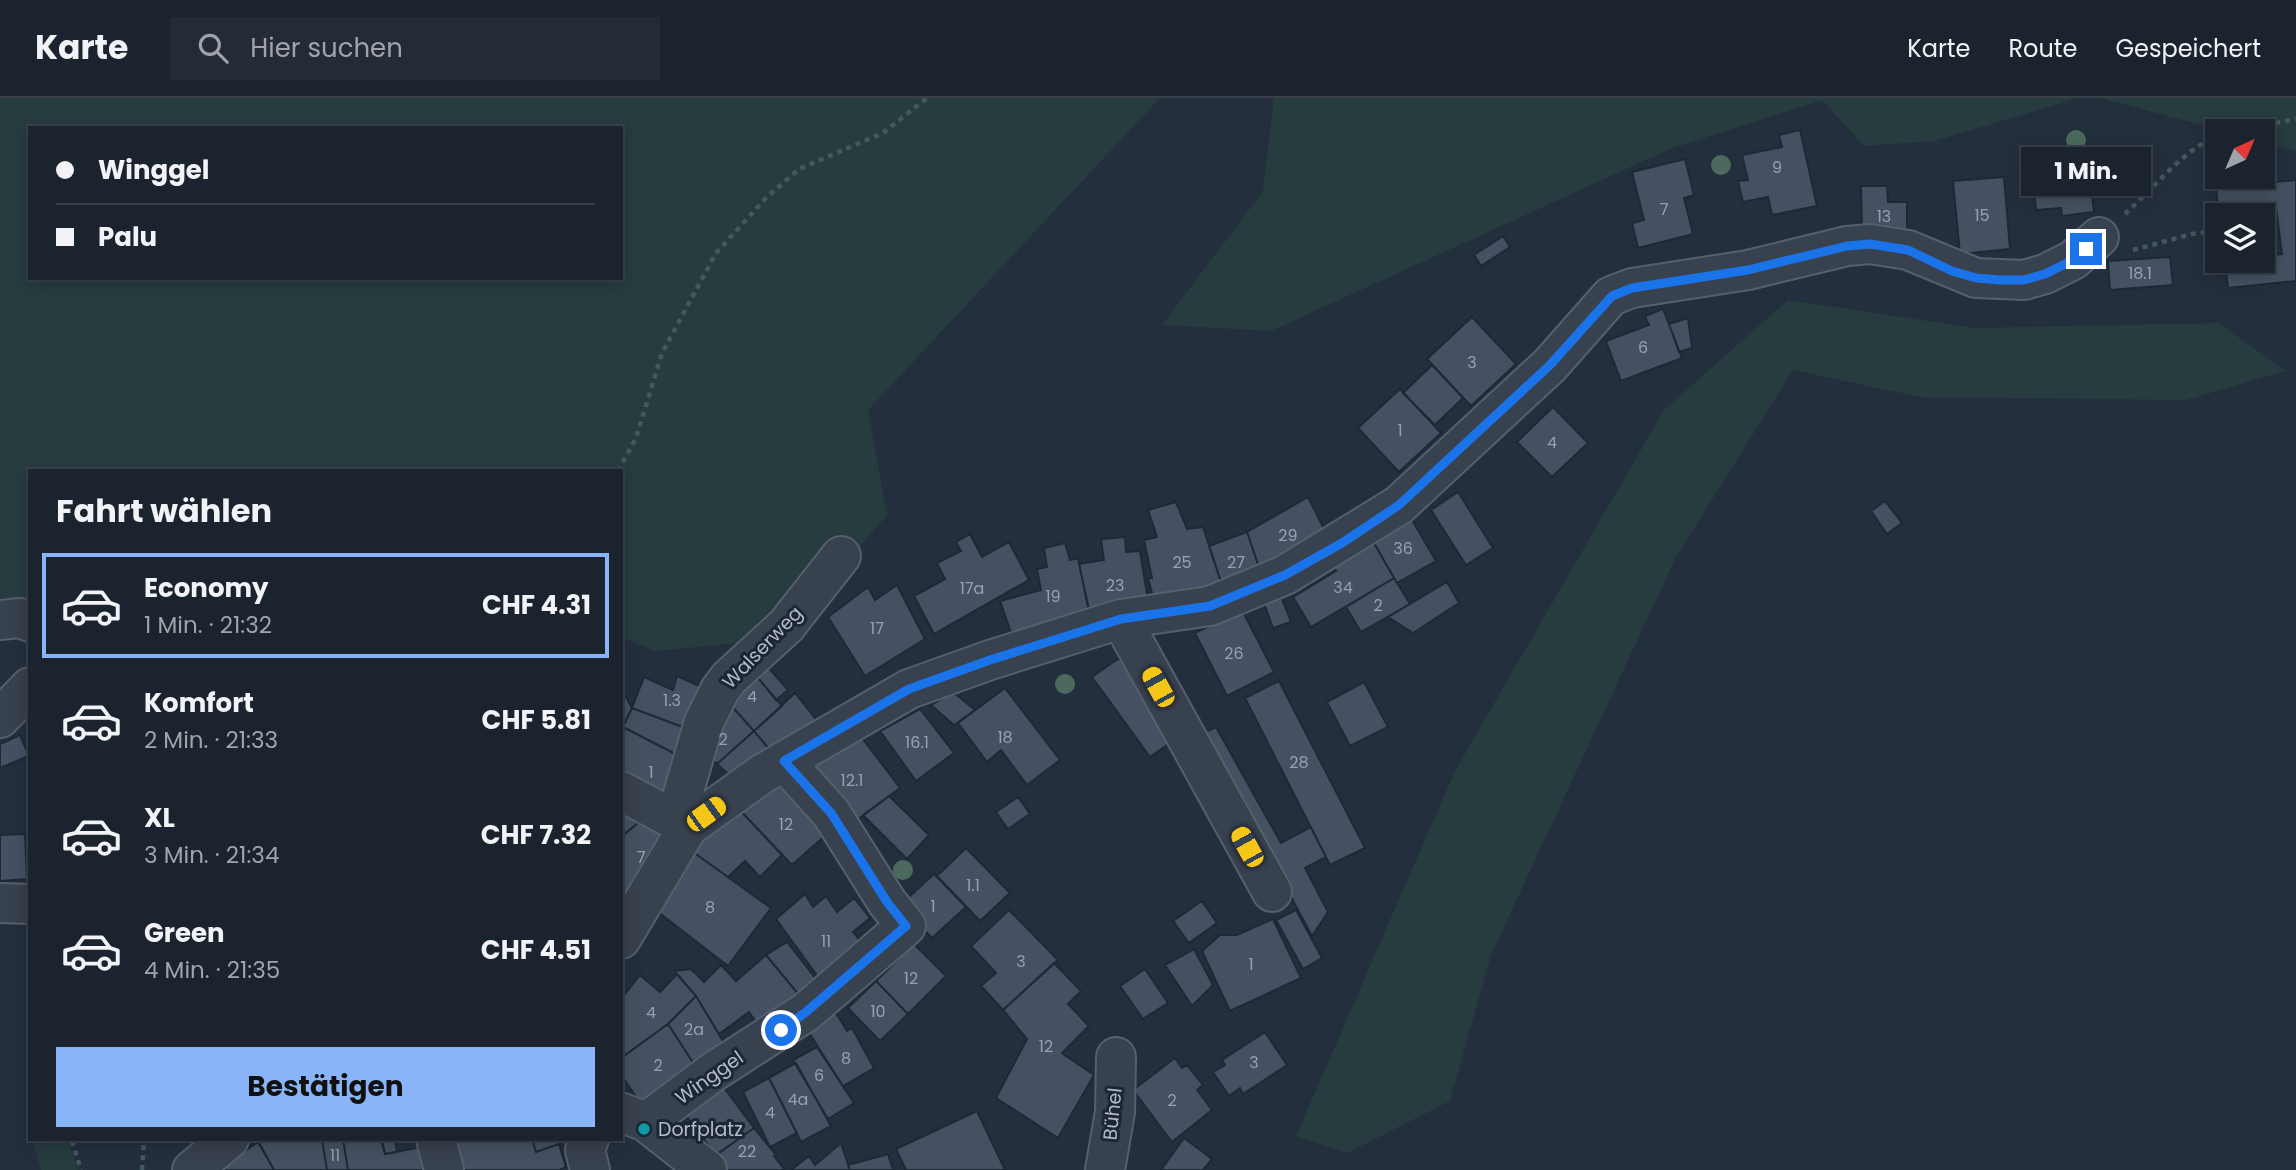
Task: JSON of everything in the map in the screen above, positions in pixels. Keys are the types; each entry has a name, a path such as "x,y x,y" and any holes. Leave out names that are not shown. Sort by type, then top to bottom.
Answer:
{"street":[{"path":"623,936 688,827 784,761 909,689 990,660 1121,619 1210,606 1273,580 1342,543 1399,505 1550,365 1612,296 1632,288 1748,270 1847,246 1870,244 1908,250 1952,271 1988,279 2024,280 2045,274 2086,249"},
{"name":"Walserweg","path":"688,827 682,810 683,794 704,722 720,690 729,678 786,626 841,556"},
{"path":"0,621 20,618 28,621"},
{"path":"1121,619 1272,892"},
{"path":"0,719 28,689"},
{"name":"Winggel","path":"634,1117 713,1072 806,1012 906,926 887,902 831,813 784,761"},
{"path":"623,792 688,827"},
{"path":"0,903 28,904"},
{"name":"Bühel","path":"1105,1170 1115,1112 1116,1057"},
{"path":"634,1117 707,1170"},
{"path":"192,1170 227,1141"},
{"path":"437,1141 444,1170"},
{"path":"588,1141 585,1150 590,1170"}],"path":[{"path":"619,469 636,438 662,353 716,253 766,198 799,169 883,133 927,98"},
{"path":"2275,123 2296,119"},
{"path":"2086,249 2184,156 2205,142"},
{"path":"2086,249 2205,233"},
{"path":"71,1141 81,1170"},
{"path":"142,1170 144,1141"}],"green space":[{"path":"0,98 1160,98 868,410 887,515 779,639 655,651 623,638 623,469 28,469 28,600 0,598"},
{"path":"1274,98 2078,98 1934,141 1864,146 1822,100 1670,149 1271,331 1162,325 1263,191"},
{"path":"2101,98 2296,98 2296,151 2275,145 2275,119 2205,119 2205,126"},
{"path":"1788,300 1975,328 2219,323 2285,371 2186,400 1920,397 1793,370 1675,559 1491,955 1450,1101 1347,1153 1296,1136 1455,771 1664,410"},
{"path":"33,1141 69,1141 78,1170 41,1170"}],"building":[{"path":"1800,130 1817,206 1772,215 1768,197 1743,202 1738,181 1748,180 1742,155 1782,147 1779,135"},
{"path":"2087,154 2094,212 2062,216 2061,208 2036,210 2031,161"},
{"path":"1685,159 1694,195 1684,198 1693,234 1638,248 1632,223 1644,220 1632,172"},
{"path":"2004,177 2010,249 1960,254 1953,181"},
{"path":"2296,180 2296,281 2228,288 2226,273 2275,273 2275,255 2282,254 2275,203 2218,203 2216,189 2275,189 2275,182"},
{"path":"1861,186 1887,186 1888,202 1907,202 1907,231 1862,231"},
{"path":"1503,236 1510,247 1481,266 1474,255"},
{"path":"2170,257 2173,285 2110,290 2108,261"},
{"path":"1663,309 1682,358 1621,381 1606,341 1649,325 1645,316"},
{"path":"1472,317 1516,364 1471,406 1427,359"},
{"path":"1688,318 1692,348 1679,352 1669,324"},
{"path":"1432,365 1463,398 1435,425 1403,393"},
{"path":"1400,389 1441,433 1399,472 1358,428"},
{"path":"1553,407 1588,443 1552,477 1517,442"},
{"path":"1458,492 1493,548 1466,565 1431,510"},
{"path":"1308,497 1329,539 1263,579 1247,532"},
{"path":"1885,501 1902,523 1887,534 1871,511"},
{"path":"1176,502 1187,529 1203,527 1225,594 1156,608 1148,578 1152,578 1144,540 1157,537 1148,510"},
{"path":"1408,513 1436,561 1397,583 1370,536"},
{"path":"1247,532 1264,582 1225,594 1209,546"},
{"path":"970,534 982,557 1009,542 1029,580 934,634 914,596 945,579 937,563 961,551 956,542"},
{"path":"1370,536 1394,578 1311,627 1293,597 1336,571 1329,560"},
{"path":"1125,537 1126,552 1140,551 1149,606 1090,614 1079,564 1104,560 1101,539"},
{"path":"1065,543 1070,560 1078,558 1091,622 1015,644 1000,601 1041,590 1037,569 1047,567 1044,548"},
{"path":"1394,578 1410,604 1361,632 1346,607"},
{"path":"1447,582 1459,603 1413,633 1388,617"},
{"path":"897,585 925,639 865,676 828,617 868,587 875,600"},
{"path":"1279,591 1291,622 1273,628 1262,598"},
{"path":"1242,610 1274,672 1227,696 1195,633"},
{"path":"1119,658 1177,738 1150,757 1092,677"},
{"path":"766,665 788,690 776,700 755,674"},
{"path":"751,670 782,706 754,731 727,701"},
{"path":"677,676 713,692 696,732 632,708 644,677 673,690"},
{"path":"1279,681 1365,848 1330,865 1245,698"},
{"path":"1364,682 1388,727 1350,746 1327,702"},
{"path":"1005,688 1060,760 1027,785 1001,750 987,762 958,723"},
{"path":"953,692 975,710 954,725 931,705"},
{"path":"795,693 818,722 774,755 754,731"},
{"path":"623,695 632,708 623,726"},
{"path":"727,701 754,731 717,764 699,748"},
{"path":"632,708 696,732 687,760 623,727"},
{"path":"920,709 954,753 916,781 880,731"},
{"path":"623,727 687,760 666,805 623,788"},
{"path":"1216,727 1281,843 1311,827 1326,857 1305,868 1328,912 1312,936 1282,880 1195,737"},
{"path":"856,730 900,788 849,826 803,771"},
{"path":"754,731 774,755 739,784 717,764"},
{"path":"20,735 28,756 0,768 0,744"},
{"path":"778,781 828,833 792,865 737,807"},
{"path":"889,796 929,835 907,859 863,815"},
{"path":"623,797 650,813 623,835"},
{"path":"1018,797 1030,814 1008,829 996,812"},
{"path":"737,807 782,855 760,877 745,861 728,877 686,847"},
{"path":"650,813 678,831 623,911 623,835"},
{"path":"25,834 27,879 0,881 0,835"},
{"path":"686,847 771,908 728,966 649,905"},
{"path":"966,848 1010,893 980,921 937,876"},
{"path":"934,874 966,907 932,938 900,905"},
{"path":"805,894 813,907 826,896 837,912 854,898 870,918 853,932 868,950 824,985 776,919"},
{"path":"1202,901 1217,923 1189,943 1173,921"},
{"path":"1009,910 1058,960 1003,1010 981,986 996,973 971,946"},
{"path":"1296,910 1322,958 1303,969 1276,920"},
{"path":"1273,919 1301,978 1230,1011 1202,951 1220,935 1237,935"},
{"path":"787,942 820,984 804,1001 766,955"},
{"path":"914,944 946,976 908,1014 876,981"},
{"path":"1194,949 1213,985 1192,1006 1165,965"},
{"path":"766,955 804,1001 763,1032 749,1012 719,1034 696,996 674,971 691,969 704,982 721,965 736,981"},
{"path":"1054,963 1081,991 1068,1004 1089,1026 1062,1053 1094,1075 1058,1138 996,1098 1027,1039 1003,1010"},
{"path":"1145,969 1168,1003 1143,1019 1120,986"},
{"path":"677,974 696,996 668,1024 623,1057 623,996 640,975 660,992"},
{"path":"876,981 908,1014 880,1041 848,1008"},
{"path":"696,996 730,1053 699,1072 668,1024"},
{"path":"836,1013 847,1031 852,1028 874,1068 843,1086 806,1028"},
{"path":"668,1024 701,1075 646,1111 623,1078 623,1057"},
{"path":"1265,1032 1287,1065 1243,1094 1240,1088 1229,1096 1213,1072 1225,1065 1222,1060"},
{"path":"817,1047 854,1103 828,1119 793,1060"},
{"path":"1175,1058 1182,1068 1187,1065 1203,1085 1197,1090 1212,1110 1172,1142 1133,1090"},
{"path":"796,1063 831,1126 801,1142 769,1078"},
{"path":"769,1078 797,1133 770,1147 743,1092"},
{"path":"719,1081 754,1128 716,1155 681,1109"},
{"path":"977,1111 1005,1170 906,1170 896,1149"},
{"path":"754,1128 785,1170 728,1170 716,1155"},
{"path":"1184,1138 1212,1159 1203,1170 1161,1170"},
{"path":"258,1141 322,1141 327,1170 274,1170"},
{"path":"322,1141 343,1141 348,1170 327,1170"},
{"path":"343,1141 382,1141 385,1154 426,1146 433,1170 348,1170"},
{"path":"382,1141 395,1141 397,1152 385,1154"},
{"path":"445,1141 533,1141 536,1152 559,1144 566,1167 560,1170 452,1170"},
{"path":"533,1141 559,1141 559,1144 536,1152"},
{"path":"258,1142 274,1170 217,1170"},
{"path":"841,1143 850,1170 791,1170 809,1156 815,1165"},
{"path":"888,1154 893,1170 850,1170 848,1165"}],"place":[{"name":"Dorfplatz","path":"644,1129"}],"route":[{"path":"781,1030 806,1012 906,926 887,902 831,813 784,761 909,689 990,660 1121,619 1210,606 1285,575 1342,543 1399,505 1550,365 1612,296 1632,288 1748,270 1847,246 1870,244 1908,250 1952,271 1976,278 2024,280 2045,274 2073,260 2086,249"}]}
